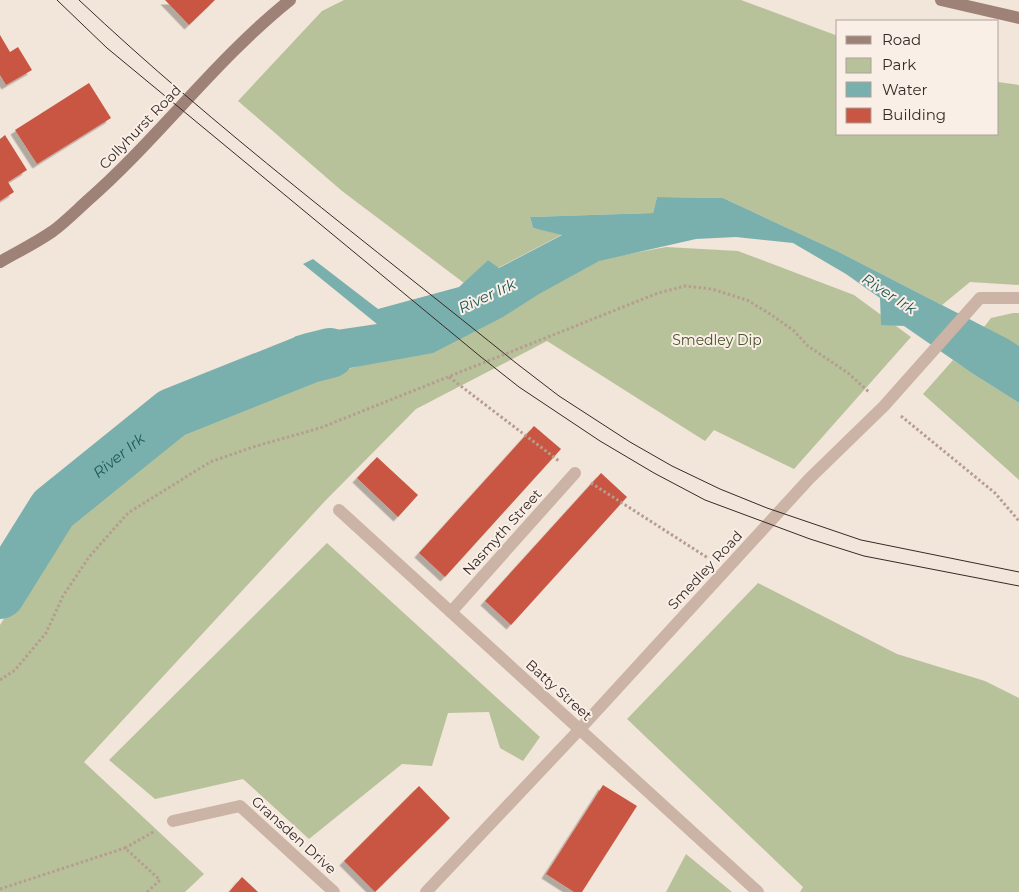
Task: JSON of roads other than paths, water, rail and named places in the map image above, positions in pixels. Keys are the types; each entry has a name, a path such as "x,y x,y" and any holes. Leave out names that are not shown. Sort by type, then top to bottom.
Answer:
{"street":[{"name":"Collyhurst Road","path":"0,262 53,231 109,182 216,68 260,24 290,0"},
{"path":"940,0 1019,18"},
{"name":"Smedley Road","path":"426,892 580,729 809,479 884,406 980,298 1019,298"},
{"name":"Nasmyth Street","path":"451,612 575,473"},
{"name":"Batty Street","path":"339,510 758,892"},
{"name":"Gransden Drive","path":"173,821 240,806 334,892"}],"water":[{"path":"657,197 723,198 837,251 1008,339 1019,346 1019,403 904,326 881,325 880,298 846,274 793,243 736,237 696,239 599,261 539,294 503,317 433,353 339,370 275,391 255,357 283,346 296,336 377,324 303,264 313,259 378,309 459,287 488,260 499,268 562,235 533,228 530,217 653,213"}],"waterway":[{"name":"River Irk","path":"0,594 53,509 172,413 310,358 330,353"}],"tram line":[{"path":"57,0 107,48 481,357 519,387 600,441 705,500 810,539 864,556 1019,586"},
{"path":"79,0 131,48 239,141 516,363 559,396 630,442 672,466 720,489 767,508 861,540 1019,572"}],"park label":[{"name":"Smedley Dip","path":"717,340"}]}
